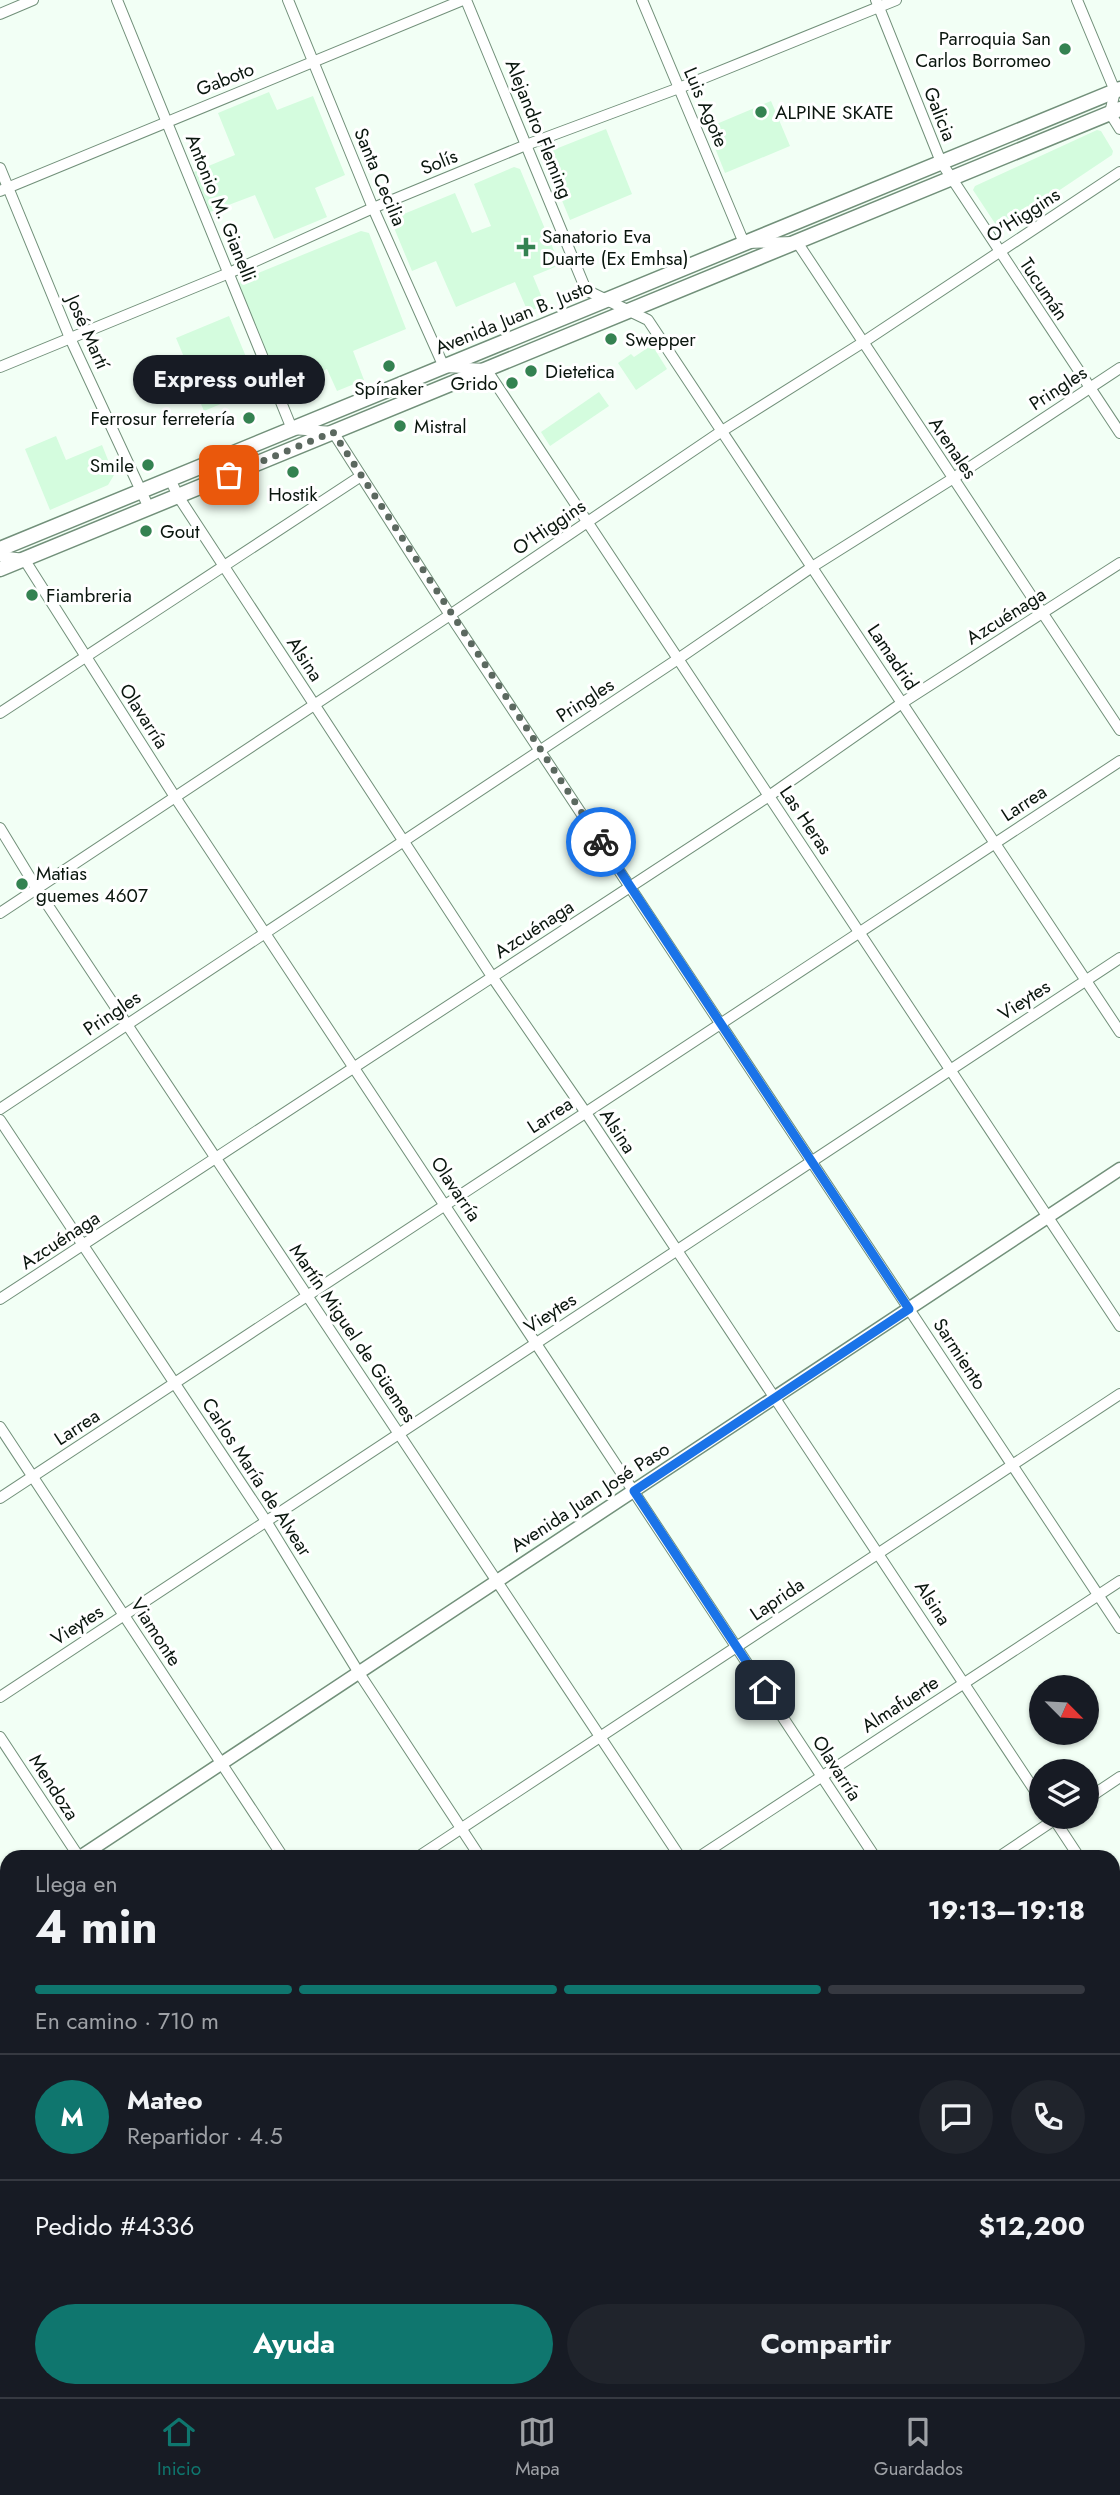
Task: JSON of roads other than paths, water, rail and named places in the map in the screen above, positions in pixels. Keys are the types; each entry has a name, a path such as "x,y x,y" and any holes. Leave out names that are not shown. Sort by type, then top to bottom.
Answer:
{"main road":[{"name":"Avenida Juan B. Justo","path":"0,549 1117,90"},
{"name":"Avenida Juan B. Justo","path":"0,569 1115,111"},
{"name":"Avenida Juan José Paso","path":"91,1850 1120,1169"}],"street":[{"path":"0,14 33,0"},
{"name":"Antonio M. Gianelli","path":"117,0 292,429"},
{"name":"Santa Cecilia","path":"288,0 373,208 444,367"},
{"name":"Gaboto","path":"4,189 465,0"},
{"name":"Alejandro Fleming","path":"465,0 586,290 629,311"},
{"name":"Luis Agote","path":"642,0 744,243"},
{"name":"Solís","path":"0,367 229,273 373,208 526,145 679,88 877,4 896,0"},
{"path":"1077,0 1117,90 1115,111 1120,129"},
{"name":"Galicia","path":"877,4 941,162"},
{"name":"Tucumán","path":"941,162 1120,433"},
{"name":"José Martí","path":"0,168 4,189 149,508"},
{"name":"O'Higgins","path":"0,913 722,431 1120,172"},
{"path":"744,243 797,242"},
{"name":"Arenales","path":"797,242 1120,730"},
{"name":"Lamadrid","path":"629,311 648,320 1120,1032"},
{"path":"444,367 486,369"},
{"name":"Pringles","path":"0,1109 678,659 812,567 1120,368"},
{"name":"Las Heras","path":"486,369 1120,1326"},
{"path":"292,429 333,432"},
{"name":"Sarmiento","path":"333,432 450,615 1120,1628"},
{"path":"0,713 361,475"},
{"name":"Alsina","path":"170,479 178,496 492,978 586,1113 1029,1782"},
{"path":"0,556 24,559"},
{"name":"Olavarría","path":"24,559 175,797 870,1850"},
{"name":"Azcuénaga","path":"0,1299 769,796 902,703 1120,563"},
{"name":"Larrea","path":"0,1499 1120,761"},
{"name":"Martín Miguel de Güemes","path":"0,828 37,888 675,1850"},
{"name":"Vieytes","path":"0,1697 1120,958"},
{"name":"Carlos María de Alvear","path":"0,1120 266,1521 359,1673 475,1850"},
{"name":"Laprida","path":"428,1850 1120,1394"},
{"name":"Viamonte","path":"0,1427 278,1850"},
{"name":"Almafuerte","path":"710,1850 1120,1581"},
{"name":"Mendoza","path":"0,1737 75,1850"},
{"path":"1099,1791 1120,1777"},
{"path":"1009,1850 1039,1829"},
{"path":"1062,1829 1075,1850"}],"place":[{"name":"Parroquia San Carlos Borromeo","path":"1065,49"},
{"name":"ALPINE SKATE","path":"761,112"},
{"name":"Sanatorio Eva Duarte (Ex Emhsa)","path":"526,247"},
{"name":"Swepper","path":"611,339"},
{"name":"Spínaker","path":"389,366"},
{"name":"Dietetica","path":"531,371"},
{"name":"Grido","path":"512,383"},
{"name":"Ferrosur ferretería","path":"249,418"},
{"name":"Mistral","path":"400,426"},
{"name":"Smile","path":"148,465"},
{"name":"Hostik","path":"293,472"},
{"name":"Express outlet","path":"229,475"},
{"name":"Gout","path":"146,531"},
{"name":"Fiambreria","path":"32,595"},
{"name":"Matias guemes 4607","path":"22,884"}]}
